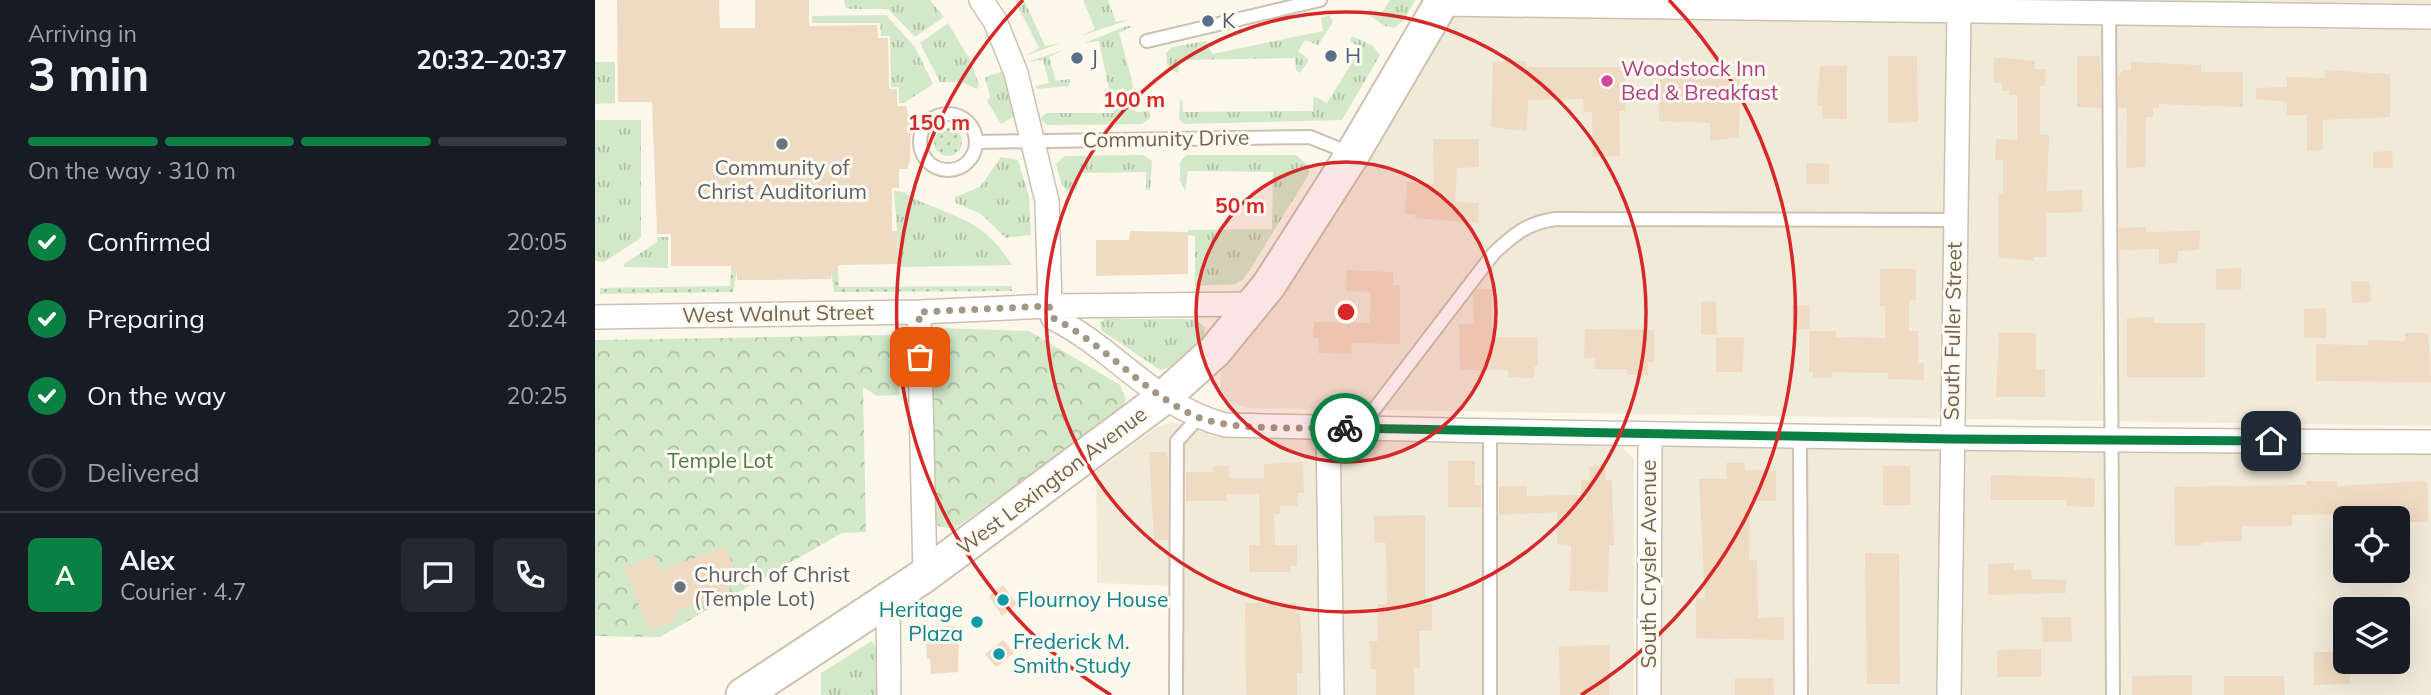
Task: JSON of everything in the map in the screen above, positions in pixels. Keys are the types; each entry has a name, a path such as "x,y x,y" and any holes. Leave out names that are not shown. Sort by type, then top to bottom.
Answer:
{"main road":[{"name":"West Lexington Avenue","path":"743,695 925,576 1163,398 1215,351 1255,304 1352,155 1441,2"}],"street":[{"path":"981,0 995,21 1016,72 1030,141 1047,201 1049,306 1053,318 1080,331 1163,398 1198,418 1225,425 1490,431 1951,439 2431,442"},
{"path":"1441,2 2431,17"},
{"name":"South Fuller Street","path":"1949,695 1959,10"},
{"name":"West Walnut Street","path":"595,317 1255,304"},
{"path":"919,312 925,576"},
{"path":"1328,427 1332,695"},
{"name":"South Crysler Avenue","path":"1649,695 1650,434"},
{"path":"888,602 889,695"}],"lane":[{"path":"1147,41 1320,0"},
{"path":"2109,12 2113,695"},
{"path":"946,113 964,118 975,133 976,142 971,158 949,170 933,166 926,160 919,145 920,136 929,120 946,113"},
{"name":"Community Drive","path":"976,142 1310,137 1352,155"},
{"path":"1360,428 1493,254 1518,231 1535,222 1555,219 1955,220"},
{"path":"1176,695 1177,441 1198,418"},
{"path":"1490,431 1490,695"},
{"path":"1800,436 1801,695"}],"shaded area":[{"path":"1462,0 2431,0 2431,426 1247,408 1227,401 1220,389 1221,373 1280,296"},
{"path":"1171,422 1252,438 1616,441 1634,459 1634,695 1178,695 1177,586 1097,583 1096,472 1157,427"},
{"path":"1682,443 2431,451 2431,695 1653,695 1659,453 1666,446"}],"green space":[{"path":"844,0 930,0 944,17 915,37 888,9 846,8"},
{"path":"1015,0 1024,0 1045,46 1061,43 1025,56 1039,48"},
{"path":"1083,0 1108,0 1116,22 1131,19 1081,36 1095,29"},
{"path":"1390,0 1415,0 1404,20 1394,28 1385,26 1366,13 1370,9 1380,16"},
{"path":"886,15 915,47 933,84 904,103 899,103 899,87 891,87 890,36 881,36 880,23 812,23 812,16"},
{"path":"1329,15 1333,22 1318,45 1305,40 1298,51 1309,60 1300,73 1296,70 1295,58 1180,60 1178,73 1168,68 1166,53 1172,47 1206,41 1212,54 1323,31 1321,18"},
{"path":"948,23 970,60 979,85 977,89 962,82 940,82 920,43"},
{"path":"1133,26 1119,33 1132,80 1135,112 1149,111 1150,118 1142,124 1047,125 1040,119 1046,113 1114,113 1099,41 1084,43"},
{"path":"1352,36 1373,46 1380,55 1342,120 1184,124 1179,119 1182,99 1183,112 1313,111 1313,98 1327,103 1361,48 1350,41"},
{"path":"1063,50 1049,57 1056,81 1070,79 1069,86 1037,89 1036,86 1049,83 1043,60 1027,62"},
{"path":"595,62 615,62 615,103 595,104"},
{"path":"1007,70 1018,114 1001,124 987,101 990,97 985,77"},
{"path":"595,120 641,120 641,238 604,262 595,261"},
{"path":"948,128 958,132 962,142 958,152 948,156 938,152 934,142 938,132"},
{"path":"1143,155 1152,161 1150,191 1146,189 1146,172 1079,173 1077,189 1069,192 1062,185 1056,164 1065,156"},
{"path":"1186,155 1296,155 1309,166 1309,174 1244,279 1235,284 1195,286 1195,236 1188,235 1188,230 1272,229 1273,172 1188,171 1185,191 1180,181 1180,162"},
{"path":"1001,157 1018,160 1029,197 1031,235 1006,238 981,214 956,203 955,197 980,187"},
{"path":"894,191 974,225 993,241 1012,265 900,267"},
{"path":"657,237 668,237 668,268 624,267 624,264 657,242"},
{"path":"731,270 737,270 733,292 600,294 600,288 730,286"},
{"path":"831,271 838,271 839,287 1012,286 1012,291 834,292"},
{"path":"1106,319 1194,319 1205,327 1204,337 1170,367 1160,370 1101,330 1100,322"},
{"path":"941,328 1029,331 1120,385 1126,399 1122,409 954,529 938,526 931,515 928,350 933,334"},
{"name":"Temple Lot","path":"893,335 897,341 899,395 877,396 863,387 866,532 842,533 660,637 595,636 595,340"},
{"path":"872,641 877,650 877,695 821,695 821,673"}],"building":[{"name":"Community of Christ Auditorium","path":"617,0 719,0 720,28 755,28 755,0 809,0 809,26 877,25 878,38 888,38 889,89 897,89 897,106 906,106 911,125 910,161 907,169 899,169 899,188 892,188 892,231 897,231 898,264 838,265 838,271 831,271 831,279 759,280 737,280 737,270 731,270 731,266 671,266 671,234 657,234 652,102 618,102"},
{"path":"1888,56 1917,56 1918,122 1888,123"},
{"path":"2077,56 2100,56 2101,108 2077,107"},
{"path":"1994,57 2035,61 2035,69 2046,69 2045,86 2040,86 2040,135 2049,135 2047,191 2082,190 2083,212 2046,213 2046,257 2034,257 2034,261 1998,257 1998,193 2003,193 2003,160 1995,160 1996,139 2017,140 2017,95 2002,91 2002,83 1994,83"},
{"path":"1527,61 1527,67 1625,67 1626,111 1619,111 1620,156 1593,157 1592,112 1584,112 1583,99 1528,100 1527,131 1491,127 1493,62"},
{"path":"2131,62 2201,65 2201,72 2243,72 2243,107 2159,104 2159,108 2153,108 2153,117 2146,117 2146,167 2126,168 2127,108 2118,108 2118,77 2123,70 2131,71"},
{"path":"1667,64 1689,64 1689,74 1740,75 1739,137 1710,141 1710,123 1659,121 1658,78 1667,78"},
{"path":"1820,66 1847,66 1847,119 1822,119 1822,106 1817,106"},
{"path":"2325,70 2390,74 2390,117 2323,120 2323,150 2307,151 2307,115 2287,115 2287,102 2256,99 2256,88 2287,87 2287,77 2325,78"},
{"path":"1433,139 1479,139 1479,167 1457,168 1455,202 1479,203 1478,223 1415,218 1415,214 1405,214 1407,182 1434,184"},
{"path":"2392,151 2393,168 2373,168 2373,152"},
{"path":"1806,163 1829,164 1829,184 1806,184"},
{"path":"2146,227 2146,232 2200,231 2199,250 2178,251 2178,263 2159,264 2159,249 2119,250 2119,228"},
{"path":"1130,231 1188,232 1188,274 1096,276 1096,240 1129,240"},
{"path":"2241,268 2241,290 2216,290 2216,269"},
{"path":"1880,269 1916,269 1916,300 1909,301 1909,331 1918,331 1918,363 1924,363 1924,380 1888,379 1888,373 1832,372 1832,378 1813,378 1813,372 1809,372 1809,331 1836,331 1836,337 1885,338 1885,306 1880,306"},
{"path":"1347,270 1393,272 1393,285 1400,285 1400,344 1352,343 1351,354 1318,353 1319,338 1313,338 1314,322 1370,323 1371,292 1346,291"},
{"path":"2351,281 2370,281 2371,302 2352,303"},
{"path":"1477,289 1492,289 1492,337 1538,337 1538,366 1534,367 1534,378 1508,377 1508,370 1460,370 1459,324 1474,324 1473,294"},
{"path":"1716,301 1717,335 1701,335 1701,302"},
{"path":"1792,305 1810,305 1810,329 1792,330"},
{"path":"2326,308 2326,338 2304,338 2304,309"},
{"path":"2153,317 2153,323 2205,323 2205,377 2127,377 2127,318"},
{"path":"1585,329 1654,330 1654,362 1648,362 1648,375 1627,375 1627,369 1594,369 1595,358 1584,358"},
{"path":"1999,333 2036,333 2036,369 2045,369 2045,397 1996,397"},
{"path":"2405,333 2428,333 2431,382 2316,381 2316,344 2367,345 2368,340 2405,341"},
{"path":"1716,337 1744,337 1743,372 1716,372"},
{"path":"1149,452 1166,452 1168,460 1168,540 1154,540"},
{"path":"1448,461 1475,461 1475,485 1481,485 1481,507 1448,507"},
{"path":"1303,462 1304,493 1297,493 1298,506 1280,506 1280,514 1274,514 1275,545 1297,545 1297,566 1290,566 1290,572 1249,572 1249,545 1260,545 1259,494 1226,494 1227,501 1186,501 1186,472 1213,472 1213,466 1229,466 1229,478 1264,478 1264,464"},
{"path":"1726,463 1745,463 1745,470 1776,471 1776,501 1750,501 1749,560 1757,560 1758,618 1784,617 1784,640 1696,638 1696,598 1705,598 1699,479 1726,479"},
{"path":"1589,466 1605,466 1606,481 1612,480 1614,545 1609,545 1608,592 1570,591 1571,545 1557,544 1557,512 1499,515 1499,486 1527,486 1527,496 1581,495 1581,480 1590,480"},
{"path":"1883,466 1910,466 1910,505 1883,505"},
{"path":"1991,475 2095,478 2095,507 2066,506 2066,500 1991,500"},
{"path":"2306,481 2337,481 2337,486 2427,481 2428,522 2410,522 2410,506 2333,506 2333,514 2292,515 2292,526 2242,526 2242,541 2175,546 2174,487 2306,485"},
{"path":"1425,515 1425,603 1432,603 1432,631 1419,631 1420,668 1414,668 1414,695 1376,695 1376,669 1371,669 1370,641 1378,641 1377,604 1387,604 1386,543 1374,543 1374,516"},
{"name":"Church of Christ (Temple Lot)","path":"726,547 737,578 727,582 730,591 674,612 676,620 649,630 624,567 655,556 660,570"},
{"path":"1865,553 1899,553 1900,684 1867,684"},
{"path":"2014,563 2014,570 2031,570 2032,579 2066,580 2066,593 1988,595 1988,564"},
{"name":"Flournoy House","path":"1003,585 1017,604 1002,616 989,596"},
{"path":"1245,603 1296,603 1296,613 1300,614 1302,645 1302,673 1297,673 1297,695 1246,695"},
{"path":"2042,617 2071,617 2072,642 2043,642"},
{"path":"955,626 956,638 959,638 958,672 931,674 925,628"},
{"name":"Frederick M. Smith Study","path":"1003,640 1014,653 996,667 985,654"},
{"path":"1610,645 1609,695 1560,695 1559,646"},
{"path":"2041,649 2041,677 1997,677 1997,650"},
{"path":"2314,652 2333,652 2333,674 2350,674 2350,684 2314,685"},
{"path":"2192,675 2192,695 2132,695 2132,676"},
{"path":"2224,676 2284,676 2285,695 2224,695"},
{"path":"1735,678 1773,678 1774,695 1735,695"}],"way so far":[{"path":"920,357 919,312 1049,306 1053,318 1080,331 1163,398 1198,418 1225,425 1345,428"}],"place":[{"name":"K","path":"1208,21"},
{"name":"H","path":"1331,56"},
{"name":"J","path":"1077,58"},
{"name":"Woodstock Inn Bed & Breakfast","path":"1607,81"},
{"name":"Community of Christ Auditorium","path":"782,144"},
{"name":"Church of Christ (Temple Lot)","path":"680,587"},
{"name":"Flournoy House","path":"1003,600"},
{"name":"Heritage Plaza","path":"977,622"},
{"name":"Frederick M. Smith Study","path":"999,654"}],"route":[{"path":"1345,428 1951,439 2271,441"}]}
